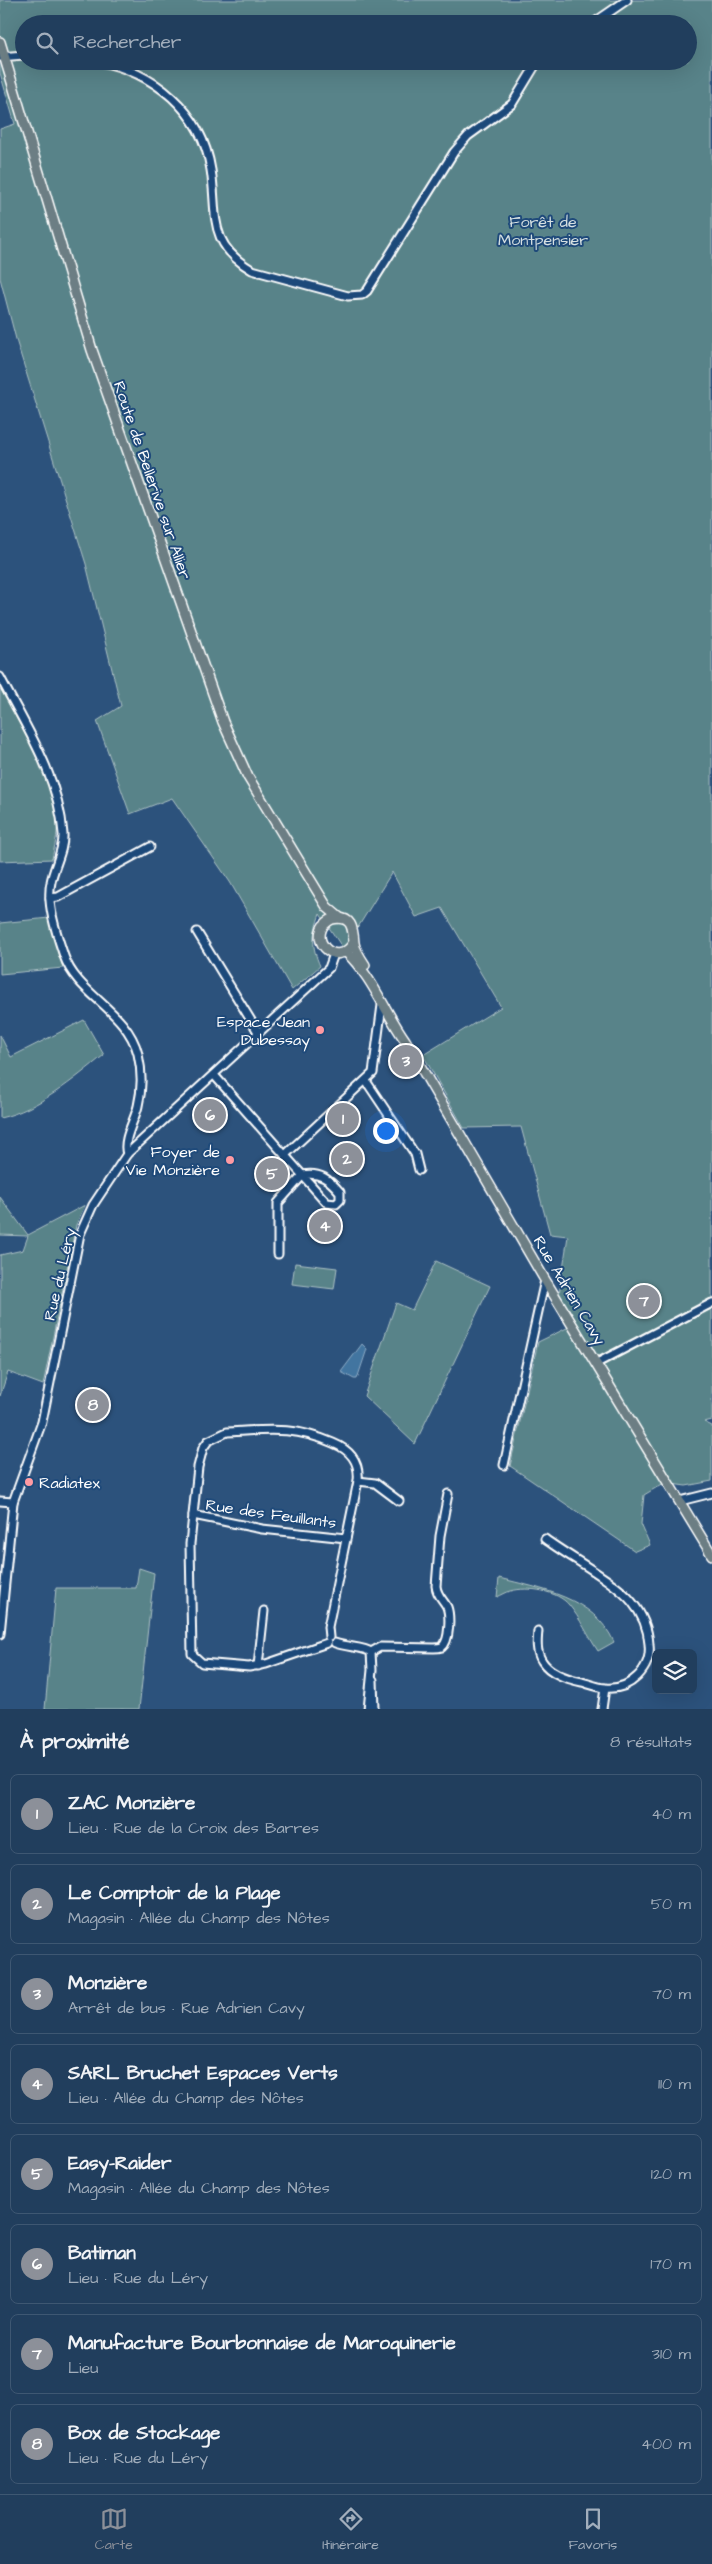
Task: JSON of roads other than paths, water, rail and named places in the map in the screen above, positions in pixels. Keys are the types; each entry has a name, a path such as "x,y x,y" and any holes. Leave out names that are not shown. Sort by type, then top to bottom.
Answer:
{"main road":[{"name":"Route de Bellerive sur Allier","path":"0,42 2,57 92,350 223,722 248,777 327,906 340,918"},
{"name":"Route de Bellerive sur Allier","path":"327,906 328,921"},
{"path":"340,918 346,920 354,928 354,942 346,952 334,954 329,952 321,943 320,931 328,921 340,918"},
{"name":"Rue Adrien Cavy","path":"354,942 405,1040 545,1280 712,1555"},
{"name":"Rue Adrien Cavy","path":"346,952 359,964 382,1005 405,1040"}],"street":[{"path":"605,15 627,0"},
{"path":"2,57 15,56"},
{"path":"126,70 155,84 176,99 201,134 208,152 215,223 228,250 241,263 252,270 348,296 362,295 366,291 454,152 468,136 512,104 533,70"},
{"path":"0,678 43,761 61,814 63,838 51,880 50,898 68,964 77,977 126,1026 134,1040 138,1055 141,1092 128,1138 127,1154"},
{"path":"50,898 58,897 150,847"},
{"path":"197,932 258,1032"},
{"name":"Rue du Léry","path":"0,1634 13,1502 42,1422 80,1234 93,1205 127,1154 329,968 334,954"},
{"path":"285,1155 366,1081 372,1073 382,1005"},
{"path":"380,1026 392,1021"},
{"path":"214,1074 302,1175 327,1202 336,1204 340,1200 340,1192 329,1179 315,1173 302,1175 278,1203 278,1254"},
{"path":"366,1081 416,1154 419,1170"},
{"path":"504,1465 545,1280"},
{"path":"597,1363 712,1303"},
{"path":"328,1640 328,1627 358,1481 358,1465 348,1451 315,1435 283,1429 227,1432 212,1438 203,1448 198,1467 190,1544 192,1654 198,1661 207,1664 258,1666 334,1638 335,1643 346,1648 367,1649 371,1652"},
{"path":"358,1481 374,1483 399,1501"},
{"path":"371,1652 380,1647 434,1648 442,1646 447,1640 448,1613 446,1606 436,1594 436,1586 440,1536 448,1494"},
{"path":"680,1501 712,1494"},
{"path":"0,1502 13,1502"},
{"name":"Rue des Feuillants","path":"193,1515 262,1529 346,1538"},
{"path":"538,1632 539,1656 549,1669 571,1679 605,1688 625,1685 637,1678 646,1665 650,1649 644,1619 631,1600 621,1591 545,1539"},
{"path":"258,1666 264,1611"},
{"path":"371,1652 374,1709"},
{"path":"368,1709 372,1670"},
{"path":"602,1709 605,1688"}],"water":[{"path":"362,1344 367,1349 357,1379 354,1379 341,1372"}],"place":[{"name":"Espace Jean Dubessay","path":"320,1030"},
{"name":"Monzière","path":"406,1061"},
{"name":"Batiman","path":"210,1115"},
{"name":"ZAC Monzière","path":"343,1119"},
{"name":"Le Comptoir de la Plage","path":"347,1159"},
{"name":"Foyer de Vie Monzière","path":"230,1160"},
{"name":"Easy-Raider","path":"272,1174"},
{"name":"SARL Bruchet Espaces Verts","path":"325,1226"},
{"name":"Manufacture Bourbonnaise de Maroquinerie","path":"644,1301"},
{"name":"Box de Stockage","path":"93,1405"},
{"name":"Radiatex","path":"29,1482"}],"park label":[{"name":"Forêt de Montpensier","path":"543,230"}]}
